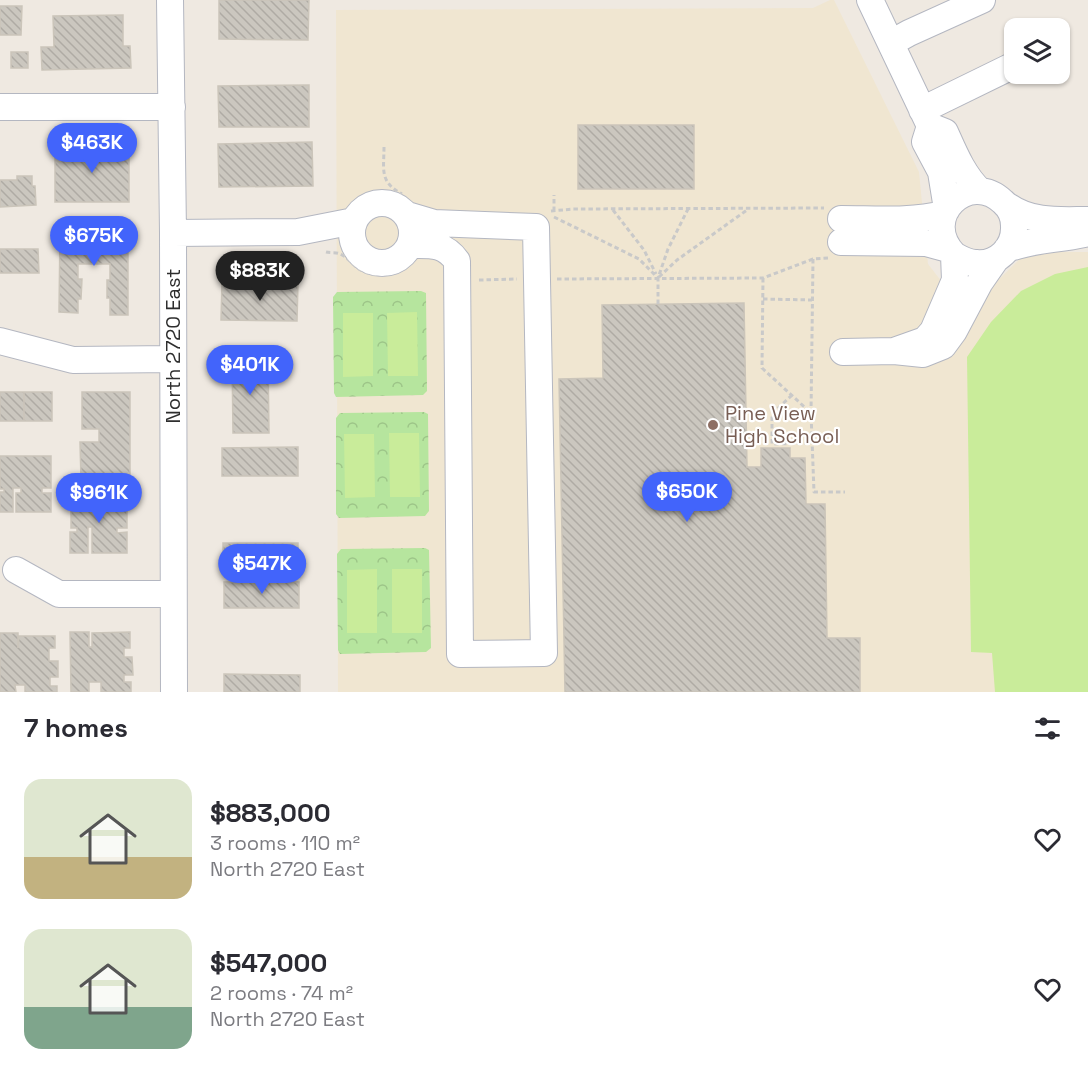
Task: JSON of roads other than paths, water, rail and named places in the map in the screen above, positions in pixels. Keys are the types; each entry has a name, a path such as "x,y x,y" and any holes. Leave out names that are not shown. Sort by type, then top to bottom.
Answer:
{"street":[{"name":"North 2720 East","path":"170,0 174,692"},
{"path":"870,0 926,118 925,142 940,172 945,211 942,232 956,269 955,280 933,331 925,340 894,351"},
{"path":"891,43 982,0"},
{"path":"926,118 1004,71"},
{"path":"0,108 172,107"},
{"path":"926,118 945,132 960,163 972,183 980,191"},
{"path":"1088,220 1047,220 1028,217 1017,213 991,193 980,191 961,195 945,211 926,218 906,219 835,232 926,243 974,264 986,263 1026,243 1088,233"},
{"path":"382,202 400,208 408,207 434,224 536,227 544,652 460,654 457,261 450,251 434,245 411,254 406,253 389,263 369,261 355,247 352,238 354,221 365,208 372,204 382,202"},
{"path":"843,352 894,351 922,354 943,346 954,331 980,282 1012,240 1013,217 1008,206"},
{"path":"408,207 413,235 411,254"},
{"path":"173,233 298,232 354,221"},
{"path":"298,232 355,247"},
{"path":"0,341 73,360 172,359"},
{"path":"16,570 59,594 173,594"}],"place":[{"name":"Pine View High School","path":"713,425"}]}
